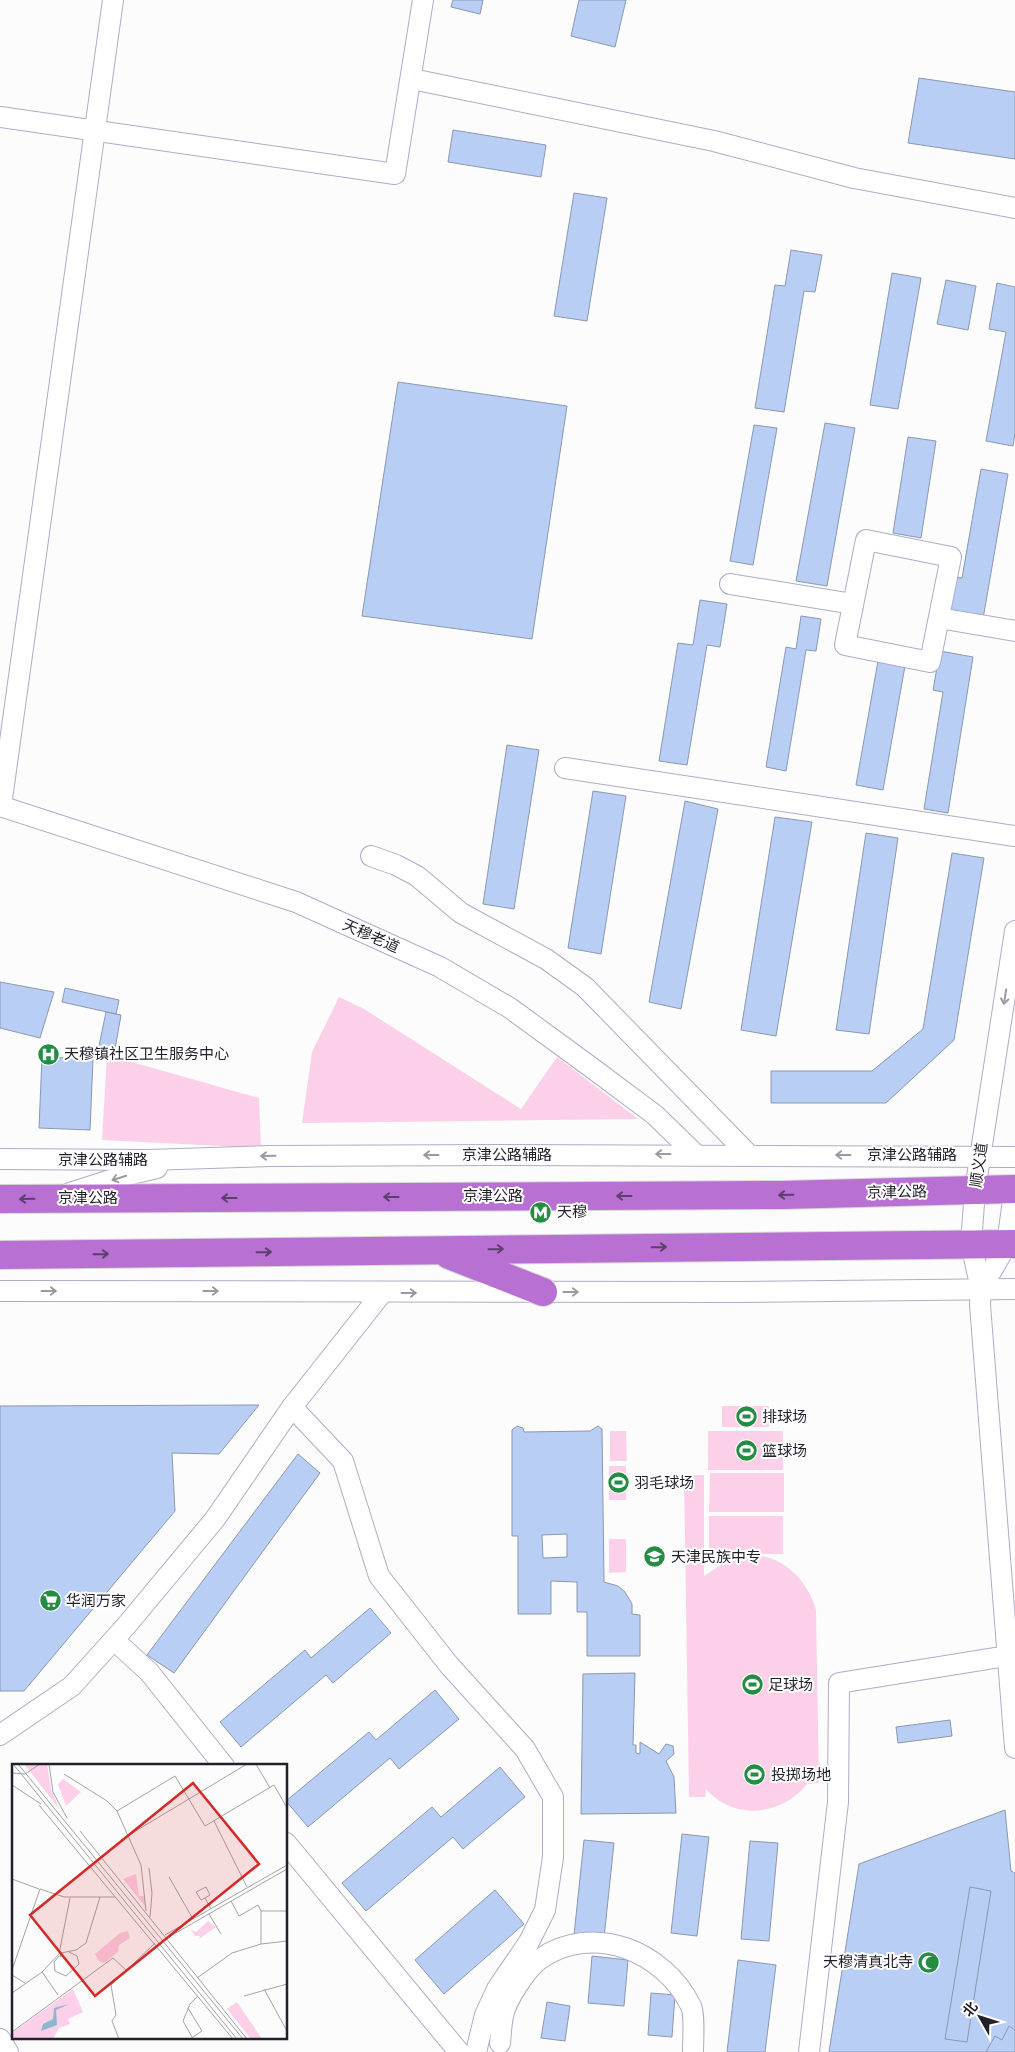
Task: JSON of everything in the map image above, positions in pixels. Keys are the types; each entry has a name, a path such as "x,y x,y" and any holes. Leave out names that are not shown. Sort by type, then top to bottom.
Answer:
{"highway":[{"name":"京津公路","path":"0,1199 782,1195 1015,1188"},
{"path":"0,1255 1011,1244"},
{"path":"436,1250 543,1292"}],"street":[{"path":"0,806 113,0"},
{"path":"0,117 395,174 412,79 423,0"},
{"path":"412,79 714,141 854,178 1015,208"},
{"path":"866,540 952,557 939,618 930,662 845,645 866,540"},
{"path":"730,584 853,604"},
{"path":"939,618 1015,631"},
{"path":"565,768 1015,836"},
{"name":"天穆老道","path":"0,806 296,902 440,967 510,1008 588,1065 655,1115 695,1154"},
{"path":"371,856 396,865 417,876 460,913 546,960 585,987 748,1154"},
{"name":"顺义道","path":"1015,931 975,1190 971,1244 981,1289 980,1305 1015,1748"},
{"name":"京津公路辅路","path":"0,1159 149,1160 695,1154 1015,1156"},
{"path":"54,1198 123,1176 218,1158"},
{"path":"981,1289 1011,1244 1015,1188"},
{"path":"0,1291 382,1293 1015,1289"},
{"path":"0,1736 72,1686 114,1640 214,1519 292,1407 382,1293"},
{"path":"292,1407 343,1461 379,1576 449,1665 525,1749 553,1797 555,1820 553,1857 545,1910 529,1942 497,1989 485,2015 477,2050"},
{"path":"114,1640 150,1672 222,1764"},
{"path":"809,2052 838,1802 839,1683 1007,1656"},
{"path":"288,1845 459,2052"},
{"path":"477,2050 490,2040 504,2047 503,2015 518,1984 539,1960 567,1946 603,1943 631,1948 653,1961 673,1981 692,2008 693,2052"},
{"path":"0,2039 8,2052"}],"shaded area":[{"path":"339,997 364,1009 521,1109 557,1057 638,1119 302,1123 312,1052"},
{"path":"107,1055 259,1098 261,1148 102,1140"},
{"name":"排球场","path":"722,1406 769,1406 769,1427 722,1427"},
{"path":"610,1431 626,1431 627,1461 610,1461"},
{"name":"篮球场","path":"708,1431 783,1431 783,1470 708,1470"},
{"name":"羽毛球场","path":"609,1466 626,1466 626,1500 609,1500"},
{"name":"篮球场","path":"710,1473 784,1473 784,1512 709,1512"},
{"path":"684,1475 704,1475 704,1576 733,1559 752,1556 765,1557 777,1561 797,1576 812,1598 816,1610 819,1783 807,1784 797,1795 771,1808 743,1810 717,1799 706,1789 705,1797 689,1797"},
{"path":"709,1516 783,1516 783,1554 709,1554"},
{"path":"609,1539 626,1539 626,1572 609,1573"}],"building":[{"path":"453,0 483,0 480,14 451,7"},
{"path":"579,0 626,0 615,47 571,36"},
{"path":"919,78 1015,92 1015,159 908,143"},
{"path":"453,130 546,145 541,177 448,162"},
{"path":"574,193 607,198 587,321 554,316"},
{"path":"791,250 822,255 815,292 804,291 784,412 755,408 775,285 785,286"},
{"path":"892,273 921,278 898,409 870,405"},
{"path":"946,280 976,286 968,330 937,324"},
{"path":"997,283 1015,287 1015,433 1013,446 986,441 1006,332 989,329"},
{"path":"398,382 567,406 532,639 362,616"},
{"path":"825,423 855,428 827,586 796,581"},
{"path":"754,425 777,428 753,565 730,561"},
{"path":"908,437 936,441 921,538 893,533"},
{"path":"981,469 1008,474 983,619 948,613 954,577 962,578"},
{"path":"700,600 727,604 720,647 707,645 687,765 659,761 678,643 693,645"},
{"path":"801,616 821,619 816,651 806,650 786,771 766,767 786,647 796,649"},
{"path":"940,651 973,657 948,813 924,809 943,692 933,690"},
{"path":"878,661 905,666 883,790 856,785"},
{"path":"507,745 539,750 514,909 483,904"},
{"path":"593,791 626,796 601,954 568,948"},
{"path":"685,801 718,809 681,1009 649,1002"},
{"path":"775,817 812,822 776,1036 741,1030"},
{"path":"866,833 898,838 869,1034 836,1030"},
{"path":"952,853 984,858 954,1040 886,1103 771,1103 771,1071 872,1071 923,1029"},
{"path":"0,982 54,992 40,1038 0,1028"},
{"path":"65,988 119,1000 116,1014 62,1002"},
{"path":"106,1012 121,1015 115,1049 99,1046"},
{"path":"42,1057 93,1059 90,1130 39,1128"},
{"name":"华润万家","path":"259,1405 219,1454 172,1453 175,1511 24,1691 0,1691 0,1406"},
{"path":"517,1426 523,1428 524,1432 590,1431 598,1426 602,1429 604,1582 618,1586 625,1592 632,1604 632,1614 640,1615 640,1656 587,1656 587,1612 577,1612 577,1582 551,1581 551,1614 518,1614 518,1536 512,1536 512,1430","holes":["567,1534 567,1557 543,1558 542,1535"]},
{"path":"298,1454 320,1473 174,1673 147,1655"},
{"path":"370,1608 391,1633 333,1683 326,1675 241,1747 220,1722 305,1650 311,1658"},
{"path":"635,1673 633,1745 636,1745 636,1753 640,1754 640,1742 659,1754 666,1744 673,1746 674,1754 666,1761 674,1777 676,1813 581,1814 583,1674"},
{"path":"435,1690 459,1719 399,1769 390,1758 308,1827 288,1803 288,1799 369,1732 376,1740"},
{"path":"950,1720 952,1736 898,1743 896,1727"},
{"path":"500,1767 525,1797 463,1849 453,1837 366,1911 342,1883 432,1807 441,1817"},
{"name":"天穆清真北寺","path":"1005,1810 1011,1871 1015,1873 1015,2052 829,2052 859,1864"},
{"path":"682,1834 709,1837 697,1936 671,1933"},
{"path":"584,1840 614,1843 604,1938 574,1935"},
{"path":"750,1841 778,1843 769,1941 741,1939"},
{"path":"970,1887 991,1891 967,2042 945,2039"},
{"path":"495,1890 524,1924 444,1994 415,1960"},
{"path":"592,1956 628,1960 624,2006 588,2003"},
{"path":"738,1960 776,1965 765,2052 727,2052"},
{"path":"651,1993 675,1995 672,2037 648,2035"},
{"path":"547,2002 570,2006 565,2041 541,2038"},
{"path":"1009,2026 1015,2030 1015,2052 986,2052 995,2036 1002,2040"}],"place":[{"name":"天穆镇社区卫生服务中心","path":"48,1054"},
{"name":"天穆","path":"541,1212"},
{"name":"排球场","path":"746,1417"},
{"name":"篮球场","path":"746,1451"},
{"name":"羽毛球场","path":"618,1483"},
{"name":"天津民族中专","path":"655,1557"},
{"name":"华润万家","path":"50,1601"},
{"name":"足球场","path":"752,1685"},
{"name":"投掷场地","path":"755,1775"},
{"name":"天穆清真北寺","path":"929,1962"}]}
